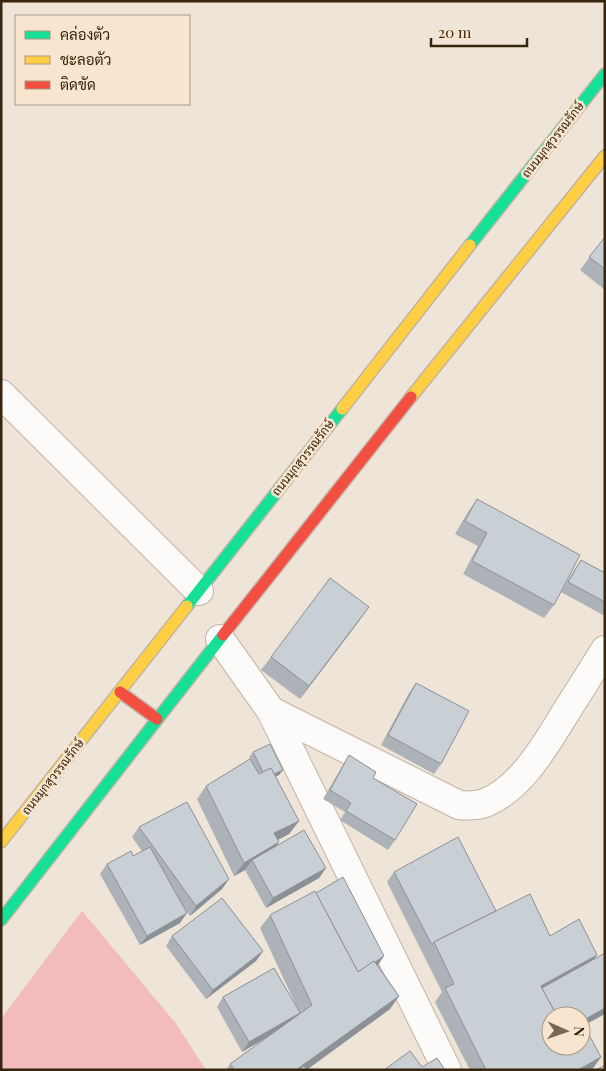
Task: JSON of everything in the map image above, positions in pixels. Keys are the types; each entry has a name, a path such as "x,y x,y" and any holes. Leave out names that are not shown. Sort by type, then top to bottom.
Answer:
{"main road":[{"name":"ถนนมุกสุวรรณรักษ์","path":"1,842 605,74"},
{"path":"1,920 468,324 605,156"},
{"path":"120,692 157,719"}],"street":[{"path":"1,394 199,591"},
{"path":"220,640 271,712 447,1070"},
{"path":"271,712 459,805 471,806 485,803 502,793 520,778 546,743 605,650"}],"shaded area":[{"path":"82,911 177,1025 206,1070 1,1070 1,1019"}],"building":[{"path":"605,237 605,269 589,257"},
{"path":"477,499 580,555 554,605 472,561 487,533 465,521"},
{"path":"581,560 605,573 605,602 568,582"},
{"path":"330,578 369,607 309,686 271,657"},
{"path":"416,683 469,711 441,764 388,735"},
{"path":"270,744 283,770 274,774 271,768 263,772 253,752"},
{"path":"349,755 376,772 373,778 417,804 395,840 346,811 351,803 330,790"},
{"path":"250,759 259,774 271,768 299,821 274,833 279,842 244,863 206,786"},
{"path":"187,802 229,879 196,906 139,827"},
{"path":"304,830 326,868 273,898 252,860"},
{"path":"458,837 496,911 434,942 432,945 394,872"},
{"path":"150,847 187,913 147,936 107,864 131,851 133,856"},
{"path":"343,877 384,956 358,972 316,893"},
{"path":"315,891 358,972 374,961 399,996 296,1070 235,1070 230,1064 312,1005 270,915"},
{"path":"530,894 550,936 579,919 597,955 541,986 552,1006 541,1006 541,1056 591,1056 591,1038 601,1057 578,1070 486,1070 445,988 454,984 434,942"},
{"path":"222,898 263,951 213,990 172,936"},
{"path":"605,953 605,1008 591,1016 591,1006 552,1006 542,988"},
{"path":"274,968 300,1013 249,1042 223,997"},
{"path":"410,1051 422,1067 437,1058 445,1070 384,1070"},
{"path":"605,1065 605,1070 596,1070"},
{"path":"304,1066 307,1070 298,1070"}],"traffic: fast":[{"path":"470,245 605,74"},
{"path":"187,606 342,409"},
{"path":"1,920 223,635"}],"traffic: slow":[{"path":"411,397 605,156"},
{"path":"342,409 470,245"},
{"path":"1,842 187,606"}],"traffic: jam":[{"path":"223,635 411,397"},
{"path":"120,692 157,719"}]}
